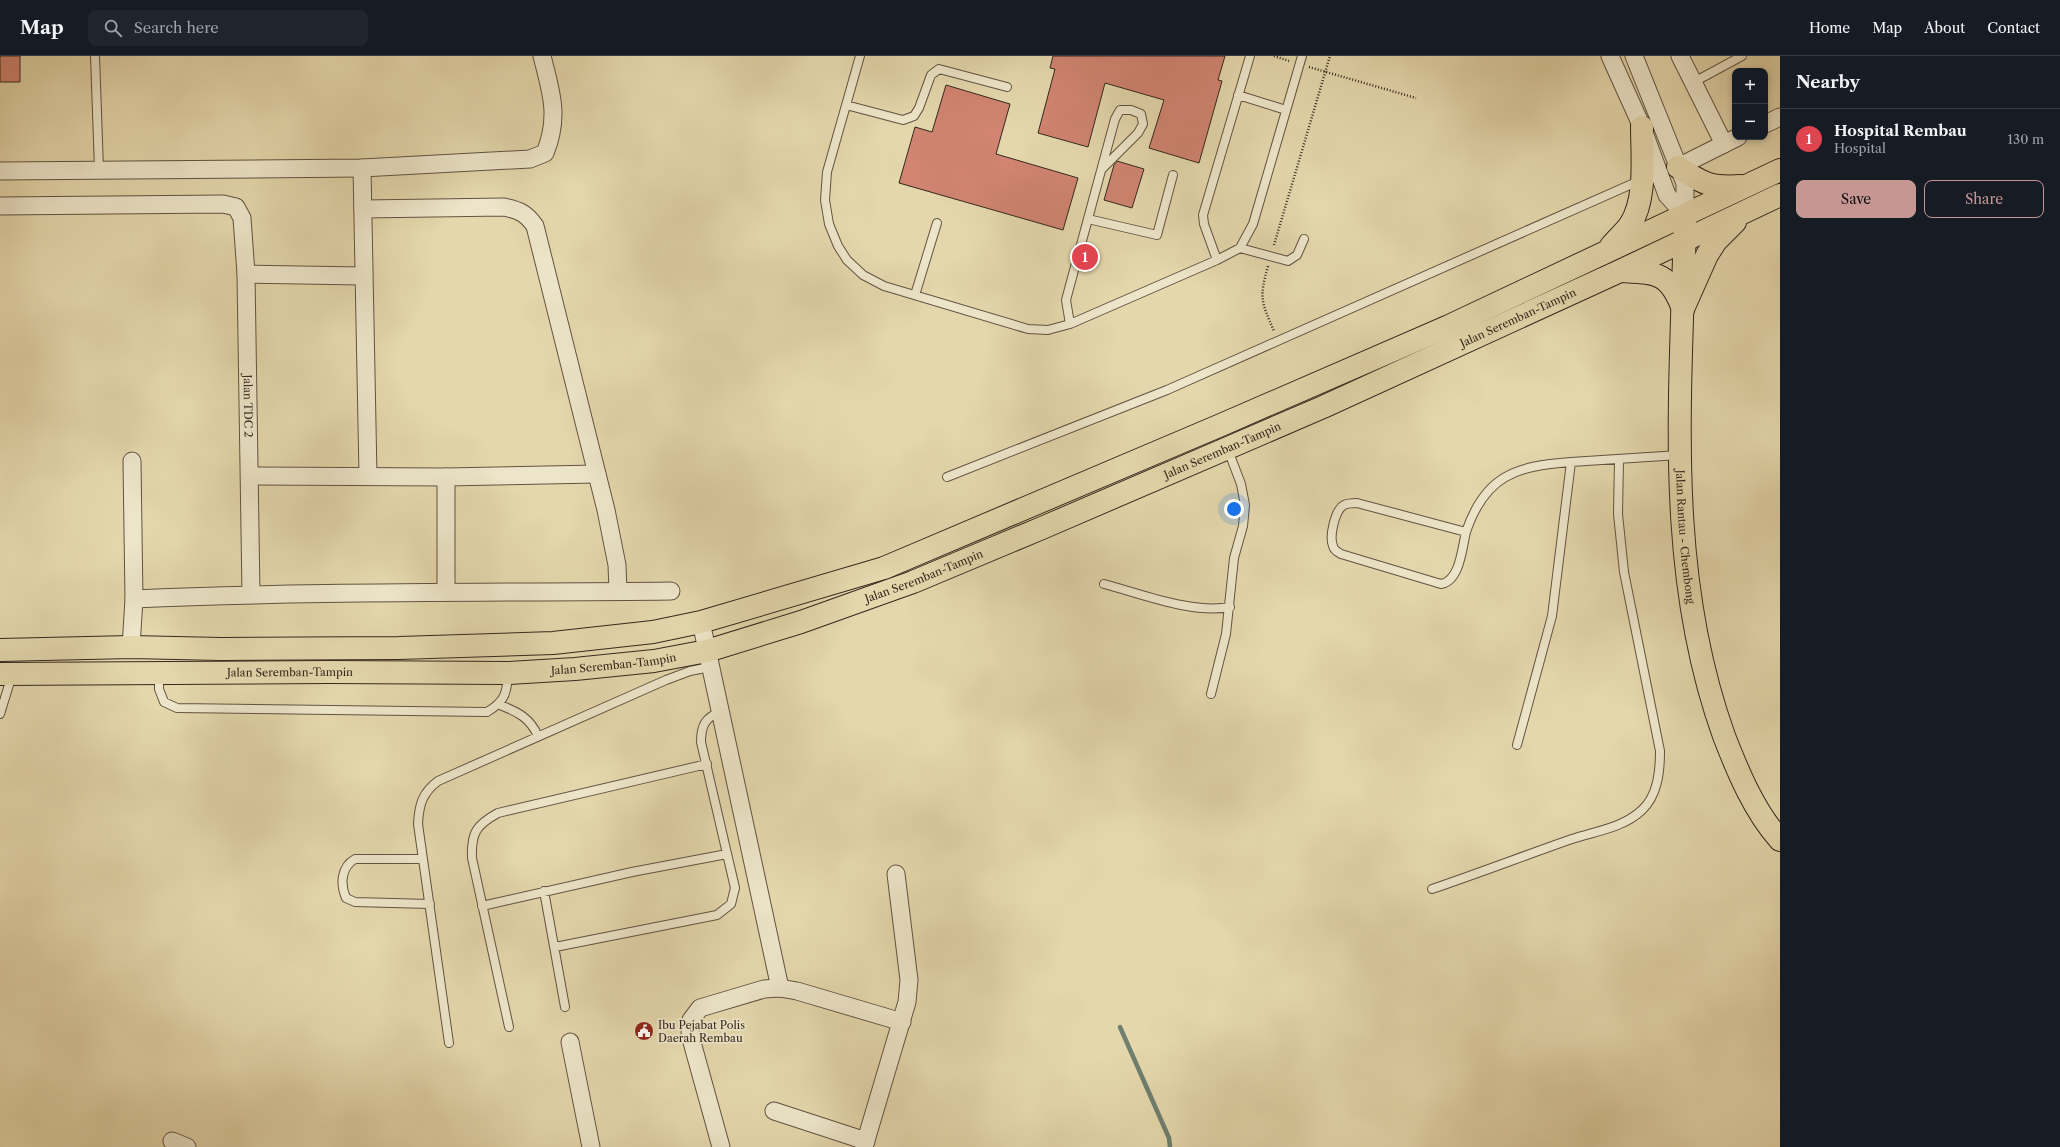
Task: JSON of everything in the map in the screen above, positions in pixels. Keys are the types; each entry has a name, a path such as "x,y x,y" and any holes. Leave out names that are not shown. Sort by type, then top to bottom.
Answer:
{"main road":[{"path":"1605,253 1630,224 1637,206 1642,179 1642,127"},
{"path":"1678,166 1699,181 1710,186 1746,186"},
{"name":"Jalan Seremban-Tampin","path":"0,650 131,647 221,649 400,648 553,643 654,632 701,622 884,568 1405,345 1605,253 1780,170"},
{"name":"Jalan Seremban-Tampin","path":"6,674 159,672 508,674 646,662 709,659 801,622 913,582 1323,407 1620,271 1780,195"},
{"path":"1683,309 1707,255 1716,241 1742,214"},
{"name":"Jalan Rantau - Chembong","path":"1685,215 1680,504 1683,553 1690,600 1702,660 1714,707 1733,760 1753,800 1780,840"},
{"path":"1620,271 1650,272 1660,276 1676,291 1683,309"},
{"path":"38,649 40,674"}],"street":[{"path":"0,170 362,168 530,159 545,152 551,138 554,123 552,99 542,56"},
{"path":"1610,56 1642,127 1667,195 1685,215"},
{"path":"1634,56 1685,183 1685,215"},
{"path":"1678,166 1731,140 1694,82 1680,56"},
{"path":"1768,123 1780,117"},
{"path":"362,168 368,476"},
{"name":"Jalan TDC 2","path":"0,206 223,204 236,208 242,218 246,274 251,594"},
{"path":"363,209 504,207 517,210 528,216 535,226 597,474 617,565 618,591"},
{"path":"246,274 363,276"},
{"path":"131,647 134,599 132,461"},
{"path":"250,476 597,474"},
{"path":"446,476 446,591"},
{"path":"134,599 251,594 446,591 671,591"},
{"path":"701,622 780,988"},
{"path":"774,1112 865,1144 902,1022 909,980 896,874"},
{"path":"721,1147 690,1035 691,1020 700,1008 764,989 780,988 797,991 902,1022"},
{"path":"570,1042 591,1147"}],"lane":[{"path":"95,56 99,169"},
{"path":"860,56 827,172 825,200 832,231 838,246 847,260 863,275 884,286 1028,329 1048,330 1070,324 1240,248 1253,224 1301,60"},
{"path":"1216,260 1204,224 1203,215 1250,56"},
{"path":"1694,82 1742,56"},
{"path":"846,105 903,120 914,116 919,108 930,75 939,69 1007,87"},
{"path":"1238,95 1286,110"},
{"path":"1070,324 1066,300 1115,119 1120,110 1131,110 1141,114 1143,124 1138,133 1102,169"},
{"path":"1088,219 1157,235 1173,176"},
{"path":"947,477 1166,390 1642,179"},
{"path":"915,295 937,223"},
{"path":"1240,248 1288,261 1297,255 1304,239"},
{"path":"1210,694 1226,634 1234,558 1242,526 1245,504 1241,484 1227,448"},
{"path":"1466,532 1357,503 1350,503 1340,508 1332,541 1336,551 1341,554 1441,584 1451,580 1455,573 1472,514 1490,488 1499,480 1515,472 1548,464 1680,455"},
{"path":"1432,889 1574,838 1626,822 1642,810 1650,800 1657,783 1660,768 1660,751 1624,572 1618,514 1618,460"},
{"path":"1517,745 1552,616 1571,462"},
{"path":"1104,584 1198,609 1215,610 1230,607"},
{"path":"449,1043 418,824 421,799 428,788 438,781 538,736 690,671 709,659"},
{"path":"159,672 159,689 164,702 177,708 487,712 500,705 507,689 508,674"},
{"path":"0,714 6,674"},
{"path":"500,705 518,712 528,719 538,736"},
{"path":"554,947 716,915 731,904 735,888 701,742 703,724 708,718 721,712"},
{"path":"509,1027 472,858 474,832 484,821 498,813 707,764"},
{"path":"482,906 632,872 727,854"},
{"path":"422,859 355,859 348,863 343,871 343,890 346,898 355,902 430,904"},
{"path":"544,891 565,1007"}],"path":[{"path":"1274,56 1301,60 1326,72 1416,98"},
{"path":"1278,341 1262,302 1262,290 1330,56"}],"building":[{"path":"0,56 20,56 20,82 0,82"},
{"path":"1053,56 1225,56 1218,80 1222,81 1199,163 1149,148 1164,100 1105,83 1088,147 1038,133 1055,69 1050,68"},
{"path":"946,85 1010,104 996,154 1078,178 1063,230 899,183 915,127 932,132"},
{"path":"1117,161 1144,169 1132,208 1104,200 1114,165"}],"waterway":[{"path":"1120,1027 1169,1138 1170,1147"}],"place":[{"name":"Hospital Rembau","path":"1085,257"},
{"name":"Ibu Pejabat Polis Daerah Rembau","path":"644,1031"}]}
